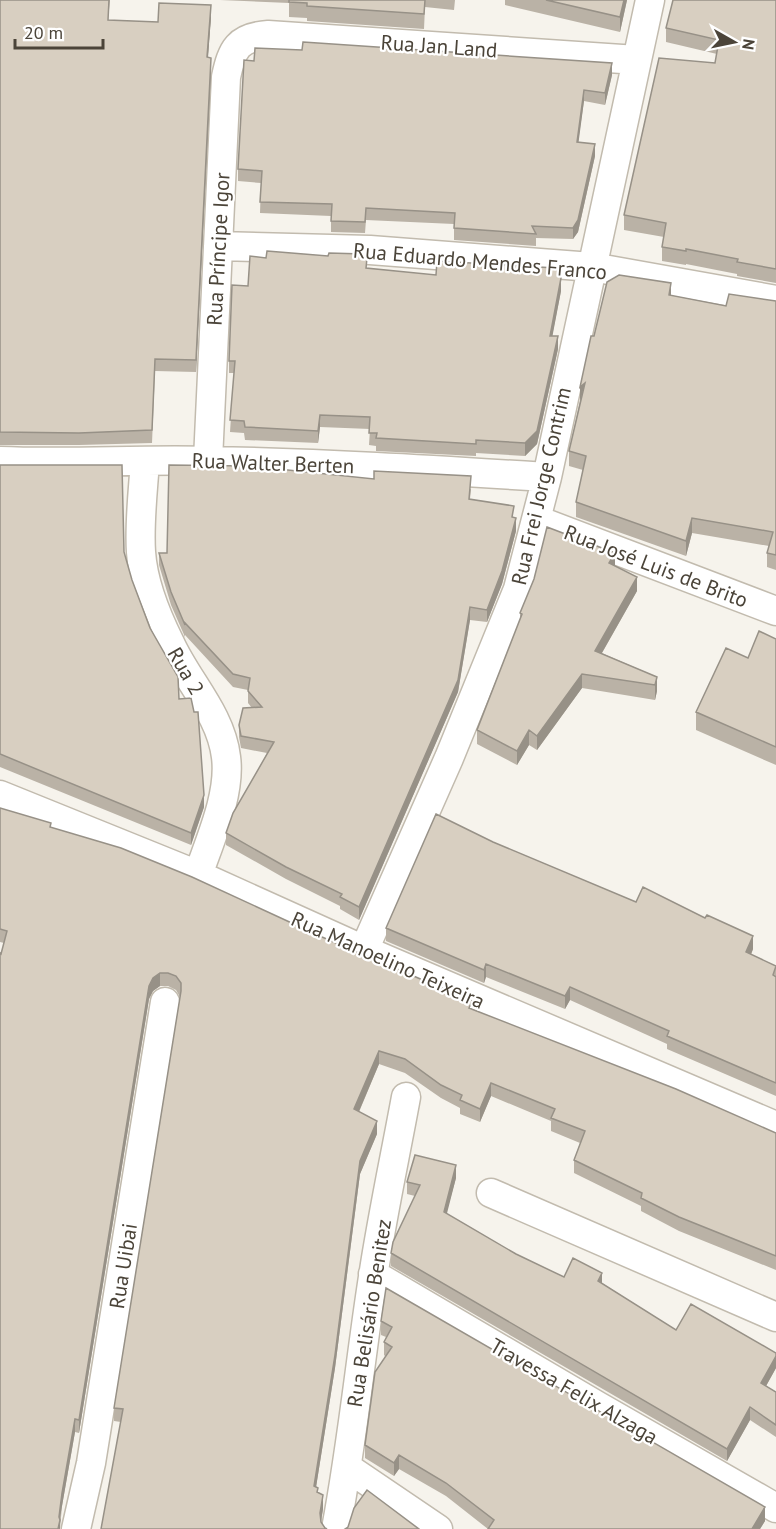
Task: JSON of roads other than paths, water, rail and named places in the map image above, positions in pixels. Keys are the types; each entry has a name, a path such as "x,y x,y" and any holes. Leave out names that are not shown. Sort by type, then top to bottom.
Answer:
{"street":[{"name":"Rua Frei Jorge Contrim","path":"364,950 449,758 518,589 547,477 650,0"},
{"name":"Rua Jan Land","path":"242,42 251,36 268,35 637,60"},
{"name":"Rua Príncipe Igor","path":"208,460 226,77 229,61 242,42"},
{"name":"Rua Eduardo Mendes Franco","path":"218,246 370,250 592,267 776,300"},
{"name":"Rua Walter Berten","path":"0,461 53,463 208,460 357,465 547,477"},
{"name":"Rua 2","path":"145,461 141,554 152,601 170,645 213,716 226,756 227,770 223,794 198,875"},
{"name":"Rua José Luis de Brito","path":"537,520 776,611"},
{"name":"Rua Manoelino Teixeira","path":"0,795 198,875 364,950 776,1126"},
{"name":"Rua Uibai","path":"76,1529 92,1451 165,1002"},
{"name":"Rua Belisário Benitez","path":"336,1529 348,1468 356,1390 373,1274 406,1097"},
{"path":"490,1193 776,1317"},
{"name":"Travessa Felix Alzaga","path":"373,1274 776,1508"},
{"path":"348,1468 438,1529"}]}
